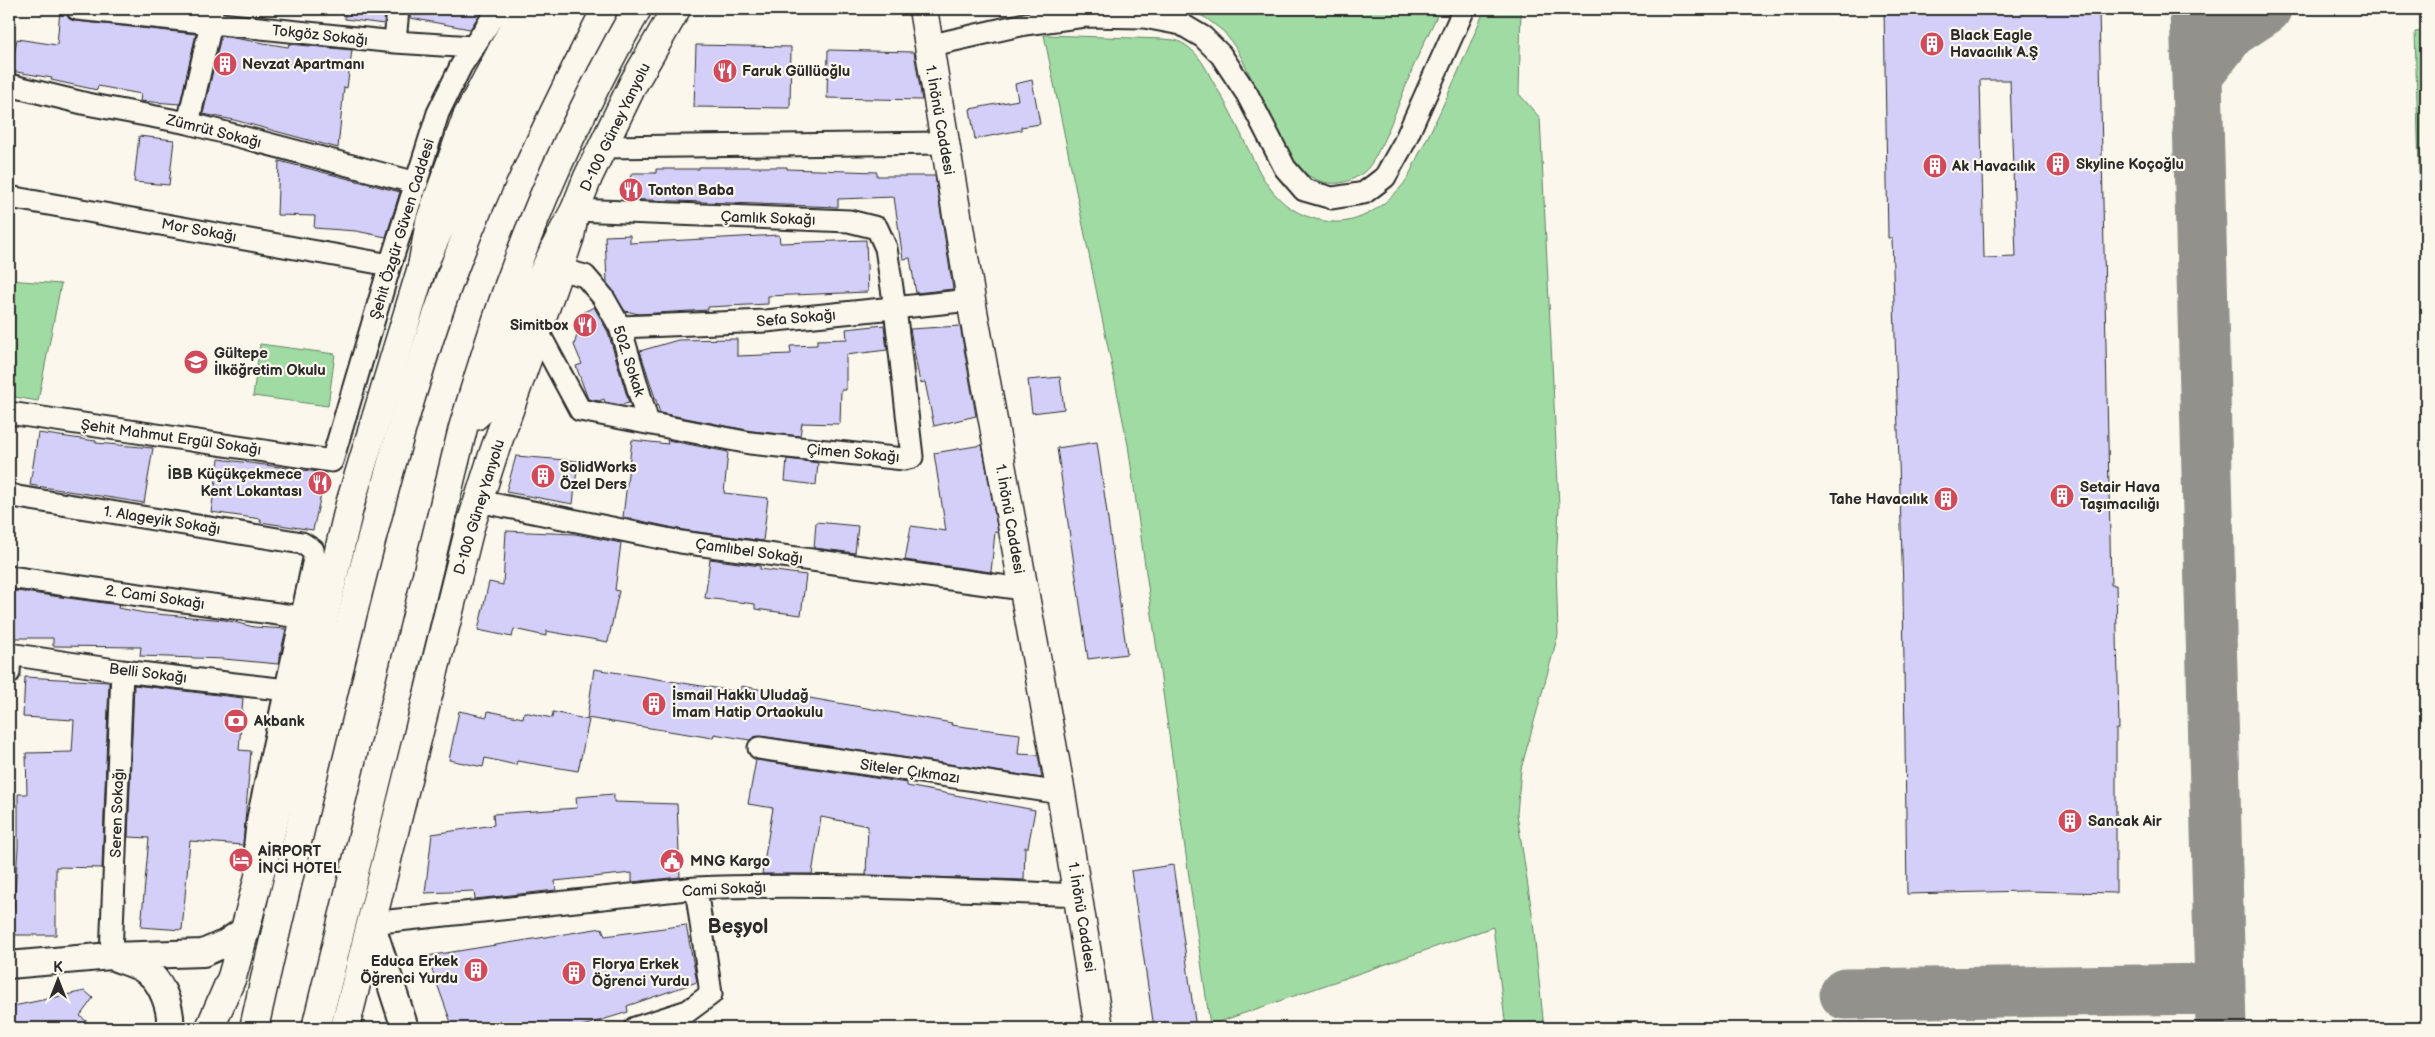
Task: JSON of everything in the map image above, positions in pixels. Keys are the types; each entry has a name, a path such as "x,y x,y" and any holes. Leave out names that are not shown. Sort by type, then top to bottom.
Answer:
{"main road":[{"path":"210,1028 232,977 245,930 350,504 422,267 430,222 467,117 524,9"},
{"path":"422,267 500,95 547,9"},
{"path":"254,1028 372,534 430,342 454,269 503,150 573,9"},
{"path":"316,1028 463,428 487,351 532,224 594,89 637,9"},
{"name":"D-100 Güney Yanyolu","path":"345,1028 478,501 559,270 570,236 575,210 602,147 676,9"},
{"name":"1. İnönü Caddesi","path":"923,9 971,300 1061,793 1100,1028"},
{"path":"463,428 488,404 535,289 554,248 575,210"}],"street":[{"name":"Tokgöz Sokağı","path":"77,9 211,16 395,42 473,47"},
{"path":"395,42 398,9"},
{"name":"Şehit Özgür Güven Caddesi","path":"332,461 390,265 441,106 461,66 498,9"},
{"path":"928,46 1025,24 1085,16 1144,16 1181,24 1203,37 1221,55 1247,94 1285,168 1304,190 1332,198 1364,193 1386,177 1404,144 1464,9"},
{"path":"188,123 211,16"},
{"name":"Zümrüt Sokağı","path":"9,85 87,104 188,123 417,184"},
{"path":"602,147 944,143"},
{"name":"Mor Sokağı","path":"9,197 390,265"},
{"name":"Çamlık Sokağı","path":"575,210 849,220 877,228 886,248 895,308"},
{"name":"502. Sokak","path":"559,270 585,276 603,297 620,327 648,423"},
{"name":"Sefa Sokağı","path":"620,327 766,321 971,300"},
{"name":"Çimen Sokağı","path":"648,423 663,428 750,443 904,459 912,456 895,308"},
{"path":"537,330 580,410 648,423"},
{"name":"Şehit Mahmut Ergül Sokağı","path":"9,413 332,461"},
{"name":"1. Alageyik Sokağı","path":"9,494 18,498 302,542 313,550 314,558 300,617"},
{"name":"Çamlıbel Sokağı","path":"478,501 682,542 1023,589"},
{"name":"2. Cami Sokağı","path":"9,577 300,617"},
{"path":"261,871 255,843 258,818 287,690 300,617"},
{"name":"Belli Sokağı","path":"9,660 287,690"},
{"name":"Seren Sokağı","path":"111,956 122,671"},
{"name":"Siteler Çıkmazı","path":"759,748 1061,793"},
{"name":"Cami Sokağı","path":"371,923 696,888 850,886 1079,895"},
{"path":"635,1028 688,1011 711,994 696,888"},
{"path":"371,923 405,1028"},
{"path":"9,965 111,956 203,953 226,943 245,930"},
{"path":"111,956 147,971 161,989 171,1020 170,1028"}],"green space":[{"path":"1186,9 1440,9 1417,58 1392,122 1370,165 1364,172 1346,182 1329,183 1312,178 1295,167 1238,51 1224,32 1206,18"},
{"path":"1485,9 1521,9 1519,94 1540,118 1559,506 1556,565 1558,635 1521,769 1517,814 1532,913 1544,1028 1506,1028 1493,927 1210,1025 1128,445 1044,35 1163,39 1176,40 1184,44 1194,52 1206,68 1260,173 1279,198 1291,208 1306,216 1336,222 1357,218 1377,209 1394,195 1404,183 1445,100"},
{"path":"2426,31 2426,414 2415,32"},
{"path":"9,280 61,284 38,401 9,396"},
{"path":"260,344 335,354 328,406 253,396"}],"building":[{"path":"60,9 65,9 69,19 76,21 196,34 180,104 140,101 141,94 98,86 97,90 51,80 52,78 11,71 17,39 57,45"},
{"path":"345,9 385,9 384,24 345,19"},
{"path":"410,9 483,9 470,29 410,18"},
{"path":"1884,9 2099,9 2111,585 2116,585 2119,729 2116,729 2116,893 2025,891 1907,894 1903,589 1892,238 1888,238","holes":["1980,80 2010,80 2016,257 1984,258"]},
{"path":"221,36 288,47 289,44 352,50 347,88 344,87 338,148 234,120 203,114"},
{"path":"696,45 791,47 790,108 694,107"},
{"path":"828,50 914,52 922,100 827,98"},
{"path":"1032,80 1040,124 1021,127 1021,130 975,139 970,109 1018,100 1015,84"},
{"path":"139,136 174,140 169,185 134,182"},
{"path":"279,161 400,192 386,237 356,231 314,228 315,216 277,215"},
{"path":"699,167 787,167 787,169 877,172 877,176 935,176 953,289 916,293 910,258 903,259 894,197 838,199 838,207 621,199 632,173 656,173 656,169 699,169"},
{"path":"630,235 630,243 779,235 780,243 866,240 868,292 768,296 768,304 708,307 708,310 639,314 625,311 607,283 605,236"},
{"path":"594,307 608,332 629,403 621,405 605,402 604,399 599,401 588,399 576,366 582,364 574,345 584,312"},
{"path":"884,325 887,350 846,355 846,390 841,390 840,424 802,423 800,436 752,431 660,413 640,351 678,340 737,339 737,356 791,354 790,346 817,345 817,340 847,339 846,329"},
{"path":"960,326 976,416 934,426 925,382 920,383 910,329"},
{"path":"1060,377 1064,409 1032,413 1028,380"},
{"path":"38,433 96,441 96,443 153,448 144,503 30,485"},
{"path":"632,440 668,444 667,440 728,452 724,493 768,498 763,541 683,530 623,517"},
{"path":"1097,442 1127,654 1088,659 1057,448"},
{"path":"982,445 998,532 995,532 991,572 905,560 911,526 946,531 934,453"},
{"name":"SolidWorks Özel Ders","path":"516,456 578,461 573,504 506,492"},
{"path":"219,459 326,473 313,530 260,522 261,519 211,512"},
{"path":"787,459 818,463 816,485 785,481"},
{"path":"816,522 858,526 855,553 814,548"},
{"path":"506,531 575,534 621,543 615,590 619,591 608,642 546,631 546,636 514,629 512,637 478,630 489,582 503,585"},
{"path":"710,559 760,566 760,569 806,575 801,615 755,609 755,604 705,598"},
{"path":"9,590 119,605 118,608 145,613 225,620 254,627 286,629 278,664 224,659 140,656 141,647 53,646 53,638 9,638"},
{"path":"594,669 740,692 741,686 952,723 951,725 1020,734 1018,754 1038,755 1042,778 761,736 750,740 714,734 713,738 587,718"},
{"path":"25,677 109,682 102,868 56,867 56,935 12,935 18,847 18,794 27,794 26,753 72,752 74,720 23,717"},
{"path":"134,685 243,698 239,750 251,751 243,845 190,841 182,930 141,927 149,838 128,837"},
{"path":"459,711 487,717 488,711 523,718 524,712 552,718 553,712 589,720 578,771 517,761 516,765 485,758 483,767 449,760"},
{"path":"756,760 907,783 907,786 1035,810 1028,847 1025,847 1024,880 866,875 868,826 821,817 812,874 762,874 773,808 748,804"},
{"path":"614,794 614,802 677,804 680,877 632,882 632,873 555,881 556,890 475,899 474,891 425,893 432,834 494,825 493,814 577,808 576,797"},
{"path":"1173,865 1196,1028 1154,1028 1131,871"},
{"path":"686,925 697,982 627,1006 628,1012 576,1028 453,1028 427,956 602,928 605,936"},
{"path":"85,991 93,998 80,1016 95,1028 9,1028 9,1007"}],"taxiway":[{"path":"2195,9 2197,76"},
{"path":"2221,1028 2197,76 2231,32 2266,9"},
{"path":"1845,994 2220,989"}],"place":[{"name":"Black Eagle Havacılık A.Ş","path":"1932,44"},
{"name":"Nevzat Apartmanı","path":"225,64"},
{"name":"Faruk Güllüoğlu","path":"725,71"},
{"name":"Skyline Koçoğlu","path":"2058,164"},
{"name":"Ak Havacılık","path":"1935,166"},
{"name":"Tonton Baba","path":"631,190"},
{"name":"Simitbox","path":"585,325"},
{"name":"Gültepe İlköğretim Okulu","path":"196,362"},
{"name":"SolidWorks Özel Ders","path":"543,476"},
{"name":"İBB Küçükçekmece Kent Lokantası","path":"320,483"},
{"name":"Setair Hava Taşımacılığı","path":"2062,496"},
{"name":"Tahe Havacılık","path":"1946,499"},
{"name":"İsmail Hakkı Uludağ İmam Hatip Ortaokulu","path":"654,704"},
{"name":"Akbank","path":"236,721"},
{"name":"Sancak Air","path":"2070,821"},
{"name":"AİRPORT İNCİ HOTEL","path":"241,860"},
{"name":"MNG Kargo","path":"672,861"},
{"name":"Educa Erkek Öğrenci Yurdu","path":"476,970"},
{"name":"Florya Erkek Öğrenci Yurdu","path":"574,973"}],"district":[{"name":"Beşyol","path":"738,926"}]}
